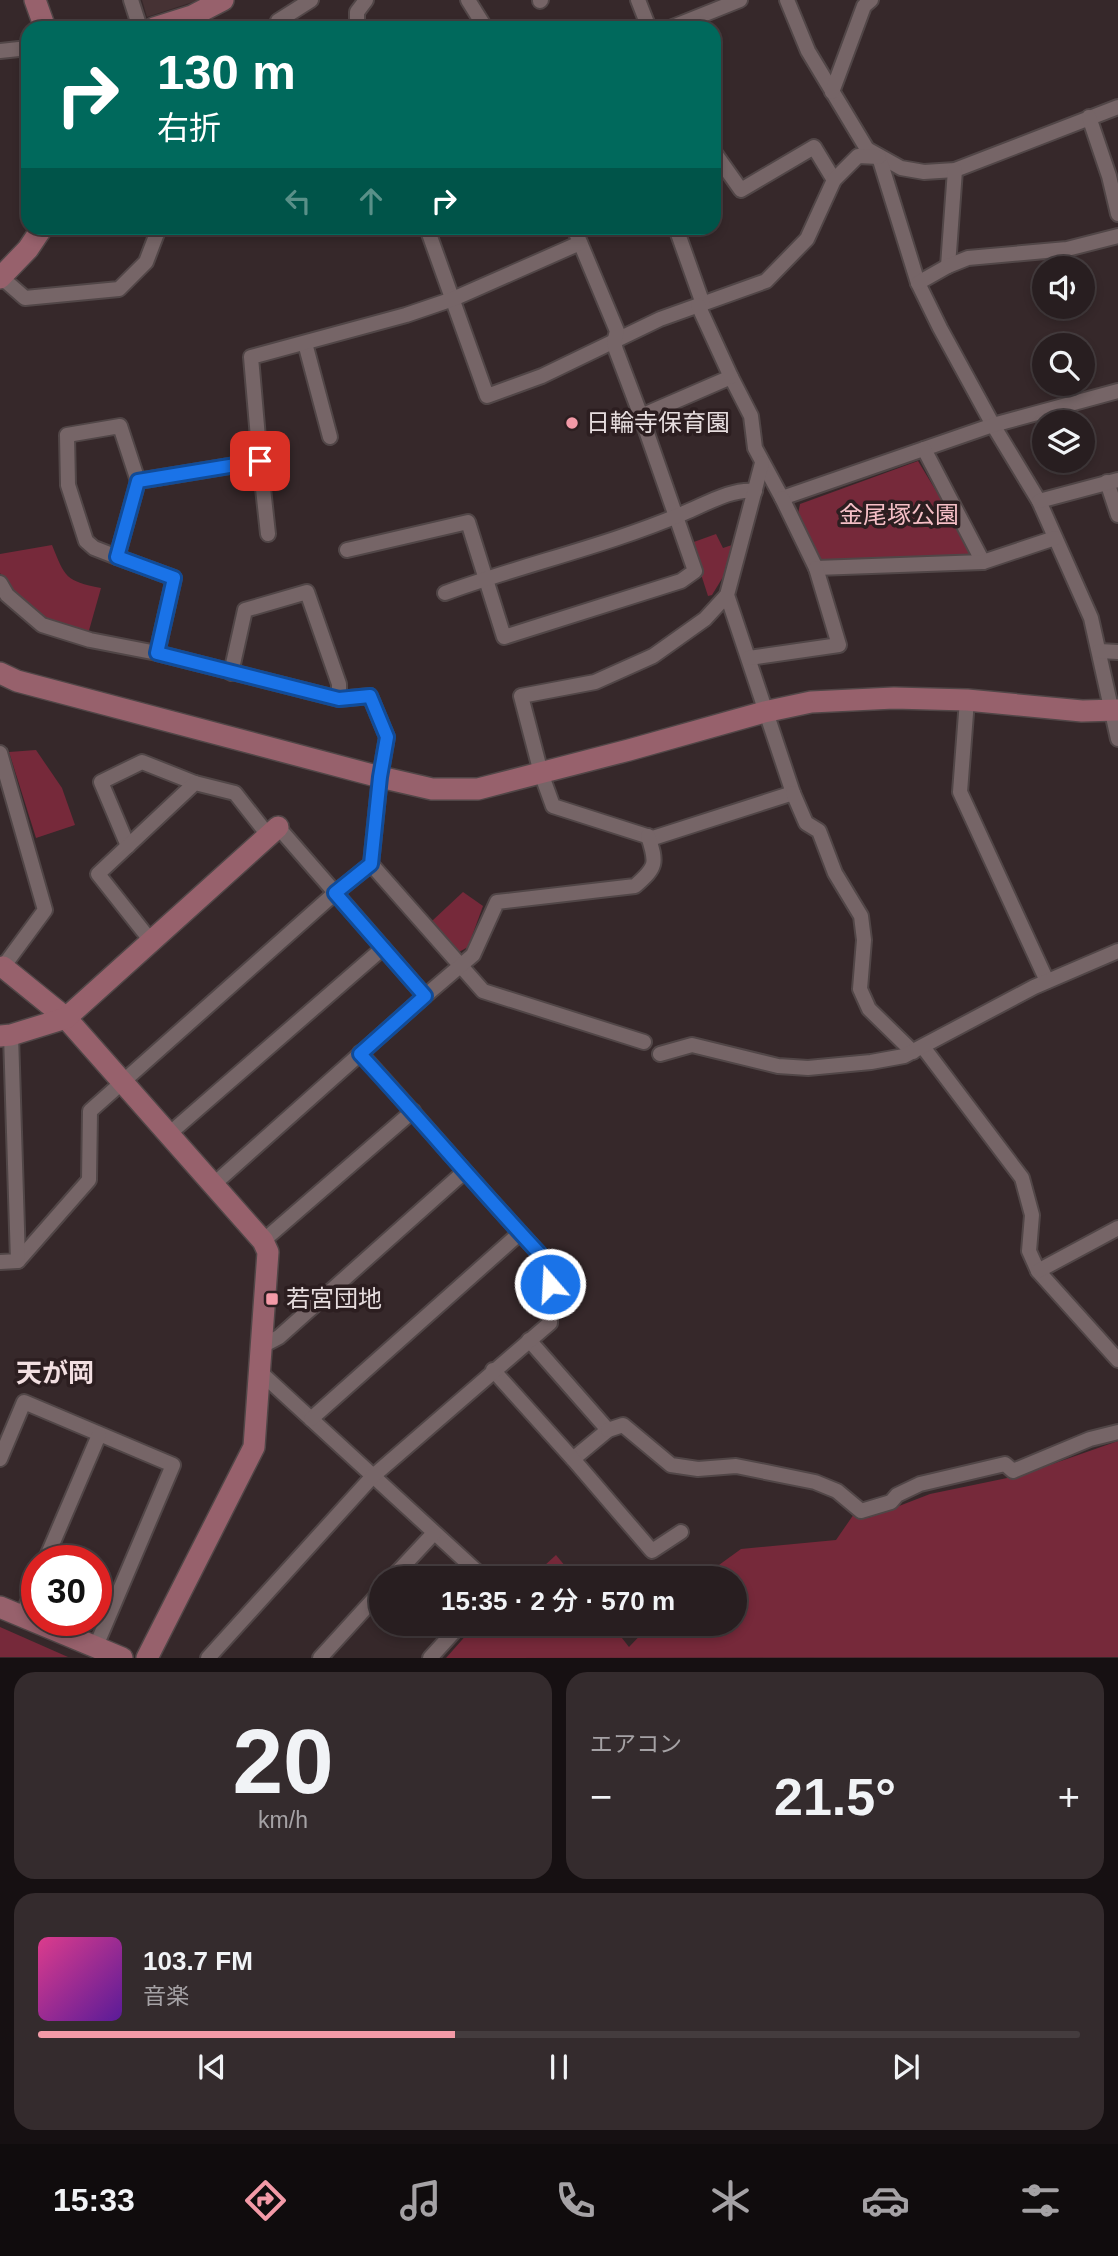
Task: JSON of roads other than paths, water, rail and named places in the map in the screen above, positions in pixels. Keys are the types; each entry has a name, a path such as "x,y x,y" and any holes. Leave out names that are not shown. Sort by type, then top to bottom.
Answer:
{"street":[{"path":"35,0 42,21"},
{"path":"131,0 138,21"},
{"path":"196,21 223,0"},
{"path":"278,21 311,0"},
{"path":"357,21 357,12 366,0"},
{"path":"468,0 481,21"},
{"path":"638,0 646,21"},
{"path":"688,21 740,0"},
{"path":"787,0 808,51 867,149 901,168 924,172 955,170 1118,107"},
{"path":"832,92 864,6 871,0"},
{"path":"0,51 21,48"},
{"path":"1089,117 1109,176 1118,214"},
{"path":"721,162 741,190 814,147 834,180"},
{"path":"430,235 487,396 542,376 660,319 766,281 807,239 834,180 858,156 880,158"},
{"path":"880,158 918,282 993,425 1039,501 1091,618 1114,710 1118,739"},
{"path":"948,266 955,170"},
{"path":"37,235 1,278 25,298 119,289 146,262 156,235"},
{"path":"347,550 468,522 504,637 681,581 695,571 614,342 617,331 577,235"},
{"path":"678,235 701,304 731,377 751,416 755,448 816,568 839,645 749,658"},
{"path":"918,282 968,258 1066,249 1118,236"},
{"path":"268,534 251,357 406,315 453,299 580,243"},
{"path":"305,342 330,438"},
{"path":"641,416 731,377"},
{"path":"782,498 993,425 1118,391"},
{"path":"117,557 138,481 120,426 67,435 68,485 86,541 94,548 117,557 174,578 157,653"},
{"path":"924,449 983,562"},
{"path":"138,481 260,461"},
{"path":"762,463 727,595 705,620 653,656 595,682 521,696 541,773 553,806 653,838 793,793"},
{"path":"1039,501 1113,481 1118,515"},
{"path":"445,593 675,517 742,489 755,491"},
{"path":"816,568 983,562 1055,538"},
{"path":"0,583 7,595 42,625 90,640 157,653 339,699 370,696 387,737 371,864 90,1111 89,1180 18,1261 0,1262"},
{"path":"231,673 245,610 307,592 339,684 339,699"},
{"path":"727,595 793,793 806,823 819,831 835,873 861,916 864,940 860,989 869,1009 918,1050 1022,1178 1032,1215 1029,1251 1038,1271 1118,1360"},
{"path":"1099,652 1118,652"},
{"path":"0,673 17,681 432,789 478,789 764,712 811,702 849,699 967,700 1082,710 1114,710"},
{"path":"967,700 960,792 1047,981"},
{"path":"0,753 45,910 1,967 66,1018 263,1241 268,1252 254,1447 147,1657"},
{"path":"128,846 101,782 142,762 195,783 235,793 335,893 425,996"},
{"path":"151,942 99,874 195,783"},
{"path":"18,1261 5,1036 66,1018 273,831"},
{"path":"213,1185 473,956 497,901 635,886 649,874 655,858 648,836"},
{"path":"371,864 483,991 644,1042"},
{"path":"169,1134 383,948"},
{"path":"660,1054 692,1045 778,1066 808,1068 904,1056 1047,981 1118,951"},
{"path":"208,1657 372,1477 550,1322 550,1265 360,1054"},
{"path":"263,1241 413,1111"},
{"path":"262,1346 279,1337 464,1172"},
{"path":"1038,1271 1118,1228"},
{"path":"311,1419 520,1233"},
{"path":"529,1340 608,1430"},
{"path":"494,1370 652,1551 681,1532"},
{"path":"260,1372 471,1566"},
{"path":"0,1459 24,1402 173,1465 96,1646"},
{"path":"573,1458 608,1430 623,1425 671,1465 698,1469 736,1466 814,1482 837,1491 860,1511 891,1502 897,1495 920,1484 1005,1464 1013,1471 1090,1439 1118,1432"},
{"path":"52,1545 99,1435"},
{"path":"403,1566 434,1533"},
{"path":"320,1657 369,1604"},
{"path":"0,1607 21,1616"},
{"path":"71,1636 122,1657"},
{"path":"429,1657 449,1636"}],"place":[{"name":"日輪寺保育園","path":"572,423"},
{"name":"若宮団地","path":"272,1299"}],"district":[{"name":"天が岡","path":"55,1373"}],"park label":[{"name":"金尾塚公園","path":"899,515"}]}
